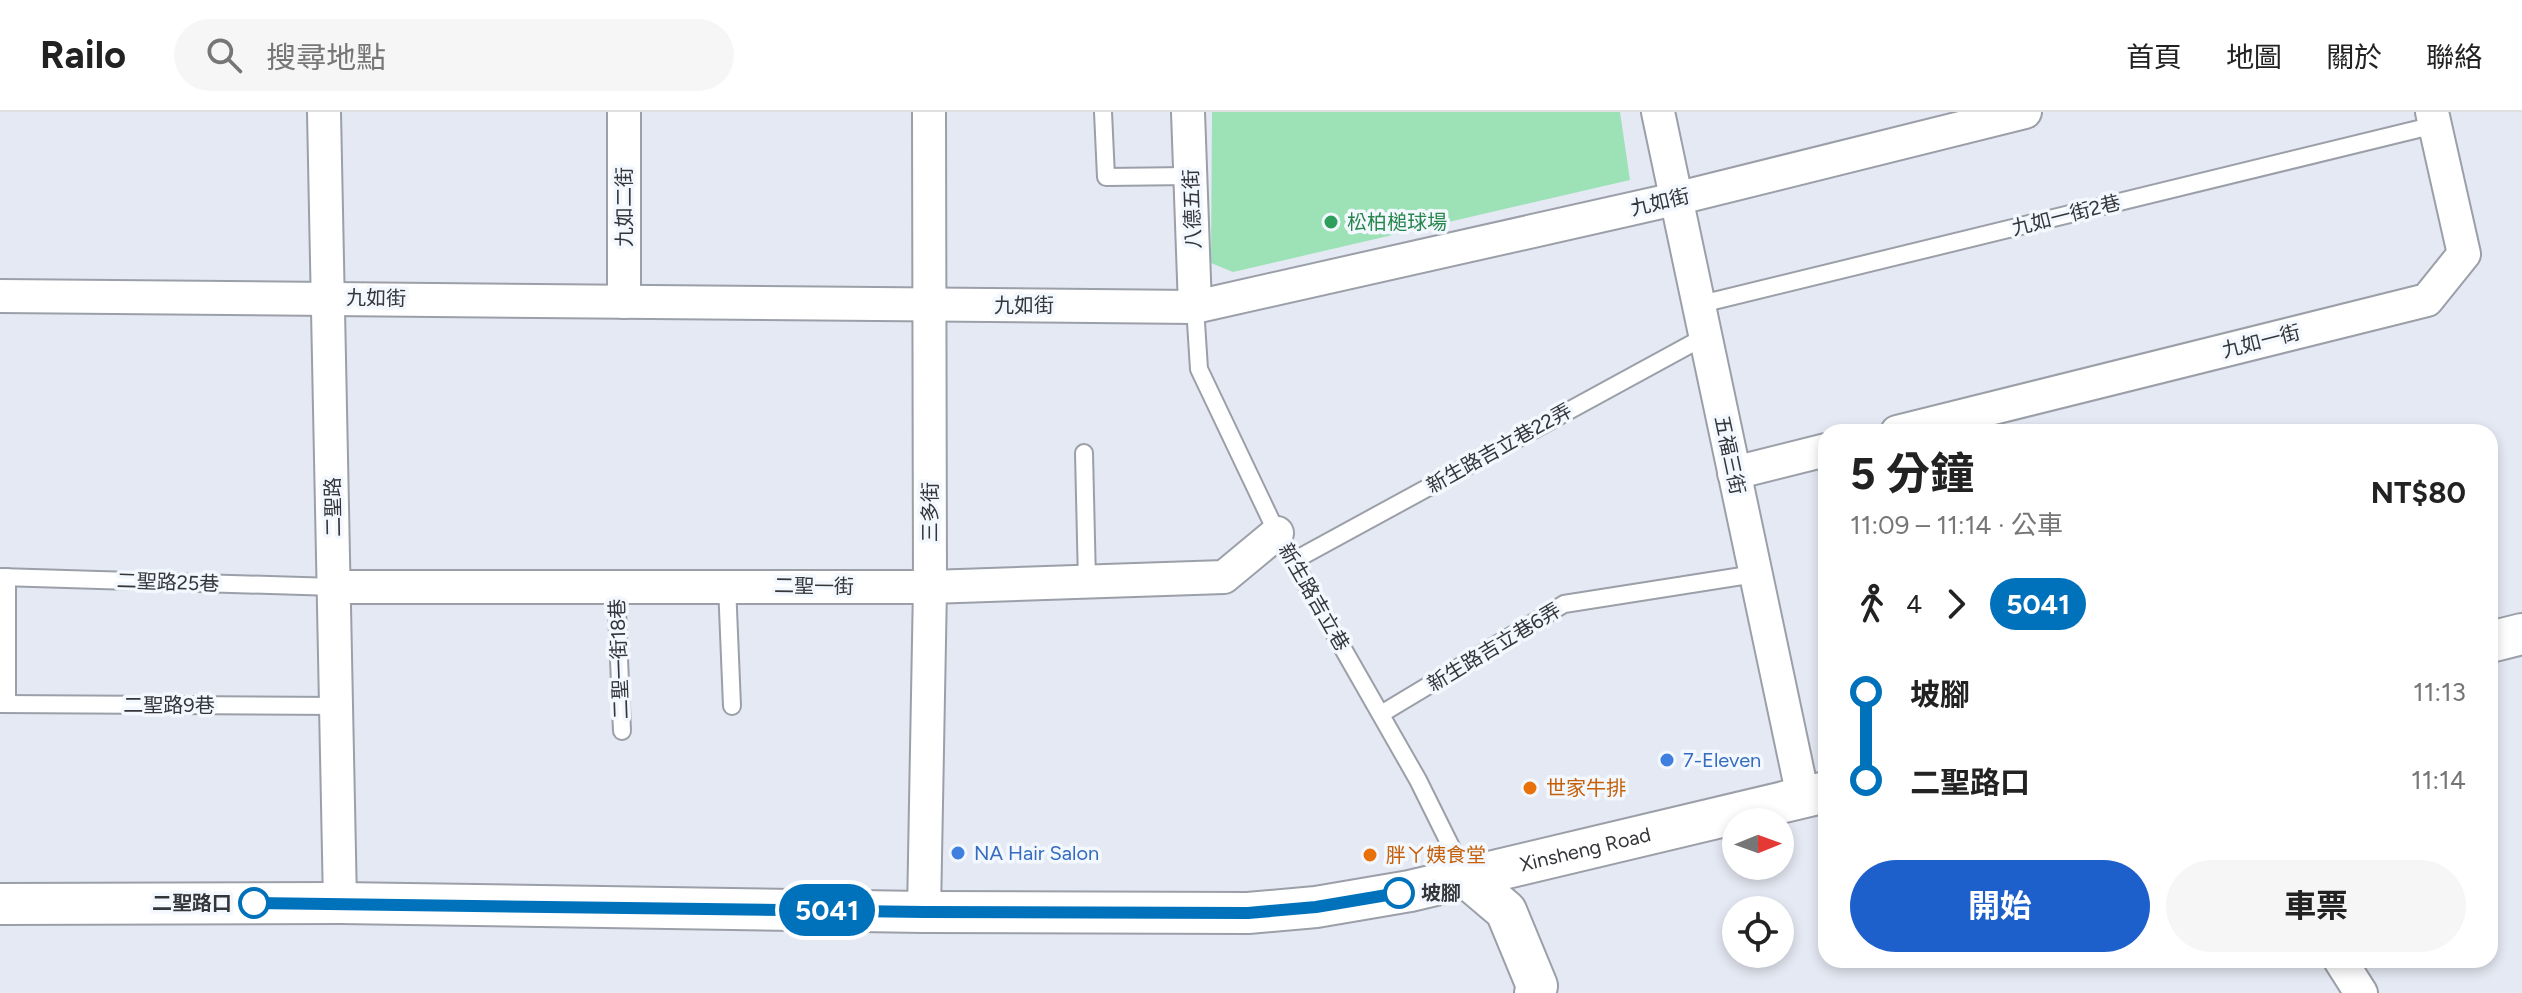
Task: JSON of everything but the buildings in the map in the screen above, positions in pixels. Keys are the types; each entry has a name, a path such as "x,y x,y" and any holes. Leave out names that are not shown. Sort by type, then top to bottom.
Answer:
{"street":[{"name":"二聖路","path":"324,112 340,903"},
{"name":"九如二街","path":"624,112 624,302"},
{"name":"三多街","path":"924,912 930,587 929,112"},
{"name":"八德五街","path":"1188,112 1195,307"},
{"name":"五福三街","path":"1658,112 1755,574 1814,794"},
{"name":"九如街","path":"0,296 1195,307 1675,199 2025,112"},
{"name":"九如一街","path":"1929,424 2427,300 2464,254 2434,118"},
{"path":"1734,473 1818,452"},
{"name":"二聖一街","path":"335,587 930,587 1224,577 1277,533"},
{"path":"2498,640 2522,634"},
{"name":"Xinsheng Road","path":"0,904 340,903 924,912 1248,913 1316,907 1410,891 1814,794"},
{"path":"1466,877 1506,911 1537,986 1535,993"},
{"path":"2345,968 2361,993"}],"lane":[{"path":"1103,112 1106,177 1190,176"},
{"name":"九如一街2巷","path":"1697,305 2434,118"},
{"name":"新生路吉立巷","path":"1195,307 1199,369 1277,533 1418,780 1466,877"},
{"name":"新生路吉立巷22弄","path":"1295,560 1704,337"},
{"path":"1084,453 1087,582"},
{"name":"新生路吉立巷6弄","path":"1381,714 1564,604 1755,574"},
{"path":"4,577 4,704"},
{"name":"二聖路25巷","path":"4,577 335,587"},
{"path":"727,585 732,706"},
{"name":"二聖一街18巷","path":"616,586 622,731"},
{"name":"二聖路9巷","path":"4,704 338,706"}],"green space":[{"name":"松柏槌球場","path":"1212,112 1620,112 1630,180 1233,272 1211,263"}],"bus line":[{"name":"5041","path":"254,903 1248,913 1316,907 1399,893"}],"place":[{"name":"松柏槌球場","path":"1331,222"},
{"name":"7-Eleven","path":"1667,760"},
{"name":"世家牛排","path":"1530,788"},
{"name":"NA Hair Salon","path":"958,853"},
{"name":"胖ㄚ姨食堂","path":"1370,855"},
{"name":"坡腳","path":"1399,893"},
{"name":"二聖路口","path":"254,903"}]}
